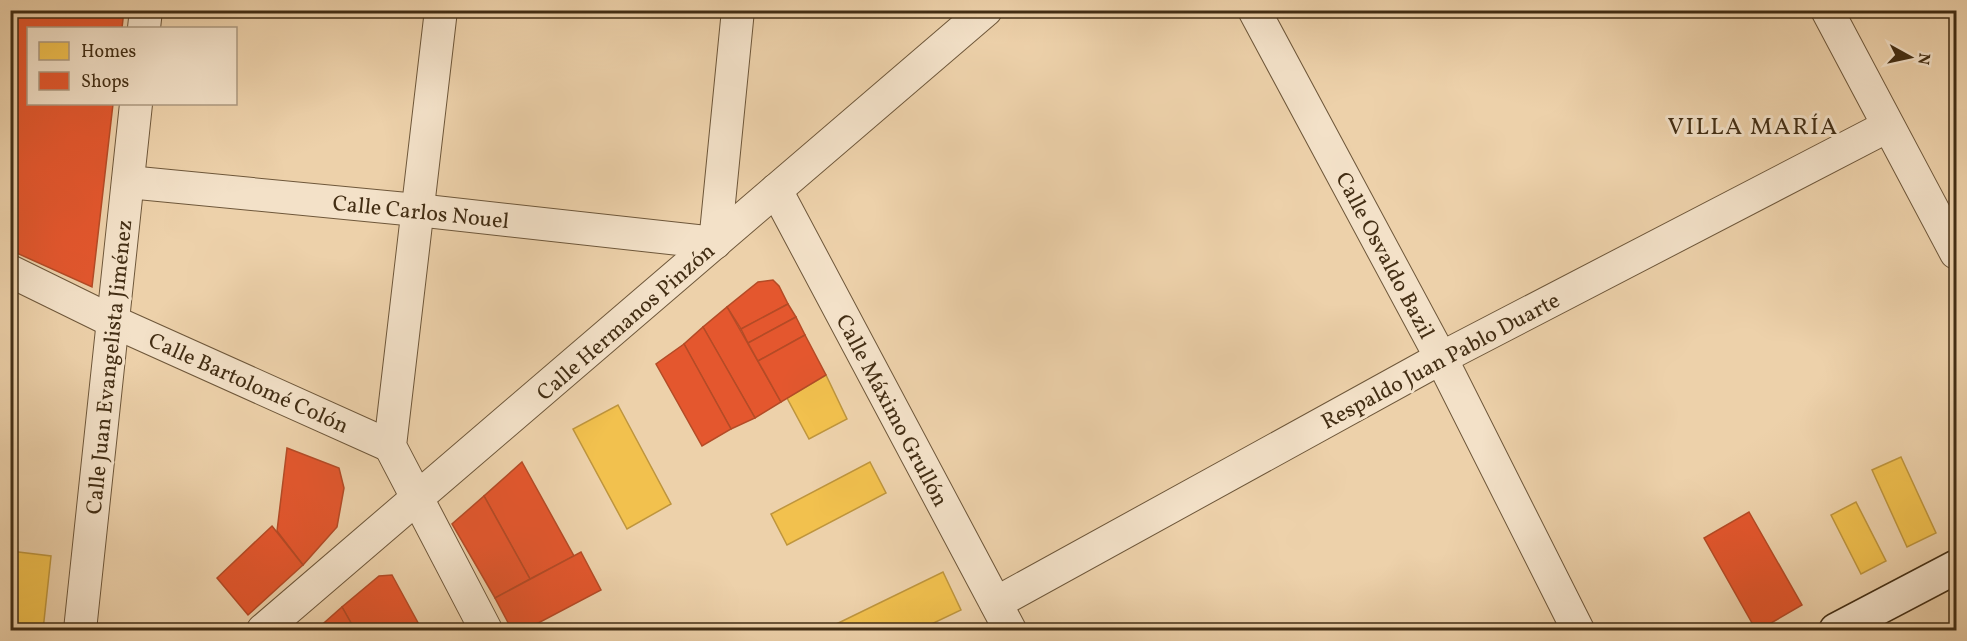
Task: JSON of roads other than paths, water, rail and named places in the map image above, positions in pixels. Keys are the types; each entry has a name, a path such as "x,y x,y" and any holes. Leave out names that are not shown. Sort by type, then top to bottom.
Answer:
{"main road":[{"path":"1836,630 1956,567"}],"street":[{"path":"144,27 146,10"},
{"path":"441,10 390,446 486,630"},
{"path":"715,243 738,10"},
{"name":"Calle Hermanos Pinzón","path":"263,630 986,10"},
{"name":"Calle Osvaldo Bazil","path":"1254,10 1441,358 1578,630"},
{"path":"1827,10 1956,253"},
{"name":"Calle Juan Evangelista Jiménez","path":"80,630 136,105"},
{"name":"Respaldo Juan Pablo Duarte","path":"996,603 1441,358 1888,126"},
{"name":"Calle Carlos Nouel","path":"128,182 417,210 715,243"},
{"name":"Calle Máximo Grullón","path":"776,190 1010,630"},
{"name":"Calle Bartolomé Colón","path":"10,271 112,321 390,446"}],"district":[{"name":"VILLA MARÍA","path":"1753,126"}]}
